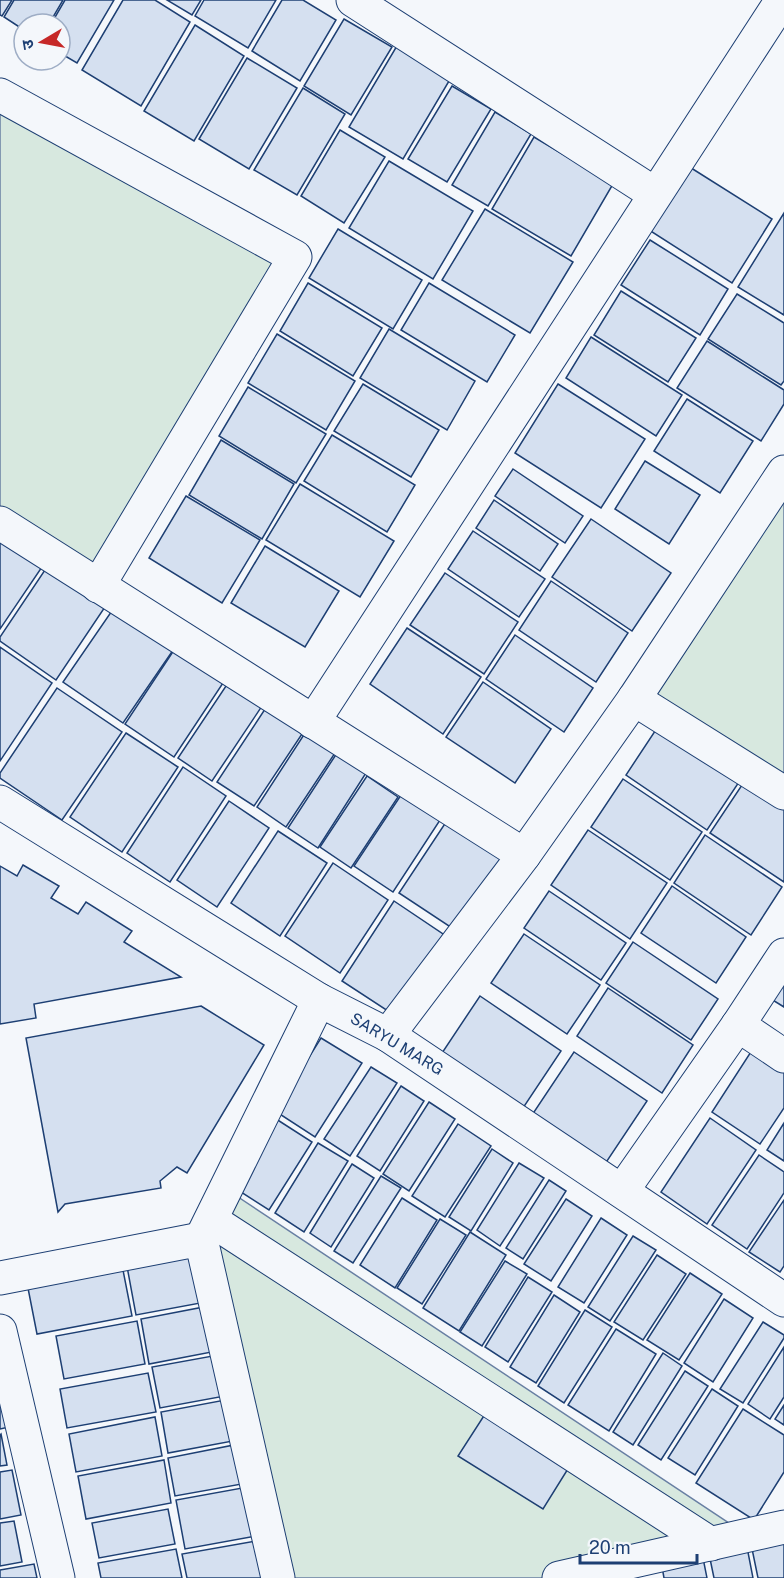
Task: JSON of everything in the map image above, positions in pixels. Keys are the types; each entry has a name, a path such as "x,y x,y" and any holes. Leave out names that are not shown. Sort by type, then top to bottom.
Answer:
{"street":[{"path":"354,0 655,194"},
{"path":"313,722 782,0"},
{"path":"0,95 295,257 98,586"},
{"path":"388,1035 524,855 634,699 784,472"},
{"path":"0,523 524,855"},
{"path":"634,699 784,793"},
{"name":"SARYU MARG","path":"0,802 319,1000 388,1035 784,1300"},
{"path":"622,1191 784,956"},
{"path":"278,1578 206,1230 319,1000"},
{"path":"738,1025 784,1056"},
{"path":"0,1278 206,1230 711,1544"},
{"path":"0,1331 58,1578"},
{"path":"559,1578 784,1527"}],"shaded area":[{"path":"0,95 295,257 98,586 0,523"},
{"path":"784,472 784,791 634,699"},
{"path":"226,1189 747,1535 559,1578 278,1578 201,1239"}],"building":[{"path":"0,0 12,0 2,16 0,15"},
{"path":"14,0 63,0 56,12 12,12 12,22 4,17"},
{"path":"65,0 114,0 77,63 72,60 72,12 58,12"},
{"path":"123,0 155,0 190,22 141,106 82,70"},
{"path":"167,0 201,0 192,15"},
{"path":"204,0 276,0 248,48 195,16"},
{"path":"282,0 303,0 336,20 300,81 252,51"},
{"path":"344,19 392,47 351,115 304,86"},
{"path":"195,25 244,56 194,141 144,111"},
{"path":"398,44 452,76 403,159 349,127"},
{"path":"247,58 297,88 249,169 199,139"},
{"path":"452,86 491,109 447,182 408,159"},
{"path":"303,88 345,114 297,195 254,170"},
{"path":"495,112 531,134 488,206 452,185"},
{"path":"340,130 385,157 344,223 301,196"},
{"path":"534,137 613,184 571,256 492,209"},
{"path":"389,161 473,211 433,279 349,228"},
{"path":"688,166 772,219 732,283 649,230"},
{"path":"485,209 573,262 530,333 442,280"},
{"path":"784,213 784,315 738,287"},
{"path":"338,229 422,280 393,329 309,278"},
{"path":"650,240 728,289 700,335 621,285"},
{"path":"308,283 382,328 353,376 280,331"},
{"path":"429,283 515,335 487,382 401,330"},
{"path":"621,291 696,338 668,382 594,335"},
{"path":"737,294 784,323 784,381 781,385 708,339"},
{"path":"389,329 475,381 447,430 360,378"},
{"path":"277,334 355,381 326,430 248,383"},
{"path":"591,337 682,395 656,436 566,378"},
{"path":"707,341 784,390 784,404 761,441 677,388"},
{"path":"363,384 439,430 411,477 334,431"},
{"path":"558,384 645,439 601,508 515,453"},
{"path":"248,387 326,434 296,483 219,436"},
{"path":"687,399 753,441 720,493 654,451"},
{"path":"332,435 415,485 387,532 304,481"},
{"path":"221,440 294,484 262,539 189,495"},
{"path":"645,461 700,495 669,544 615,509"},
{"path":"513,469 583,516 565,543 495,496"},
{"path":"300,484 394,541 360,597 266,540"},
{"path":"186,496 260,540 222,603 149,558"},
{"path":"494,500 558,544 540,571 476,528"},
{"path":"591,519 671,573 632,631 552,577"},
{"path":"473,531 545,579 519,617 448,569"},
{"path":"0,537 44,564 0,629"},
{"path":"265,546 339,591 305,647 231,603"},
{"path":"51,561 109,601 56,680 0,641 0,637"},
{"path":"445,573 518,622 484,674 410,625"},
{"path":"551,581 628,633 596,682 519,630"},
{"path":"118,602 178,643 123,723 63,682"},
{"path":"407,628 481,677 443,734 370,684"},
{"path":"515,635 593,688 564,732 486,679"},
{"path":"178,644 227,677 174,757 125,724"},
{"path":"0,647 52,683 0,761"},
{"path":"232,677 266,700 212,781 178,758"},
{"path":"483,682 551,729 515,783 446,737"},
{"path":"57,688 122,732 62,820 0,778 0,773"},
{"path":"271,700 308,725 254,806 217,782"},
{"path":"661,722 743,776 707,830 626,775"},
{"path":"307,730 337,750 286,827 257,807"},
{"path":"126,733 178,767 122,852 70,817"},
{"path":"337,753 366,773 318,848 288,828"},
{"path":"183,767 226,796 170,882 127,853"},
{"path":"367,776 398,797 351,868 320,847"},
{"path":"748,776 784,800 784,882 710,833"},
{"path":"623,779 702,832 670,880 591,827"},
{"path":"405,789 444,814 393,892 354,866"},
{"path":"229,801 269,828 217,907 177,880"},
{"path":"452,813 513,854 461,934 399,893"},
{"path":"588,830 667,883 630,939 551,885"},
{"path":"278,831 327,863 280,936 231,903"},
{"path":"705,835 782,887 751,935 674,883"},
{"path":"333,863 388,900 340,973 285,936"},
{"path":"23,865 59,886 51,898 78,914 86,902 132,931 124,942 181,977 34,1004 36,1018 0,1024 0,866 17,876"},
{"path":"672,886 746,937 716,983 641,933"},
{"path":"549,891 626,943 601,980 524,928"},
{"path":"394,901 446,936 394,1015 342,981"},
{"path":"524,934 600,985 567,1034 491,983"},
{"path":"633,942 718,999 691,1040 606,983"},
{"path":"784,978 784,1007 771,999"},
{"path":"608,988 693,1045 662,1093 577,1036"},
{"path":"480,996 561,1051 521,1111 440,1056"},
{"path":"201,1006 264,1045 187,1173 177,1167 160,1181 161,1188 65,1204 58,1212 26,1038"},
{"path":"321,1038 362,1063 315,1137 275,1111"},
{"path":"756,1044 784,1063 784,1108 760,1144 712,1112"},
{"path":"574,1052 647,1101 603,1167 530,1118"},
{"path":"371,1067 397,1083 350,1156 324,1139"},
{"path":"401,1086 424,1101 380,1171 357,1156"},
{"path":"429,1102 455,1119 409,1191 383,1174"},
{"path":"273,1117 312,1142 269,1210 230,1185"},
{"path":"710,1118 756,1150 707,1224 661,1192"},
{"path":"784,1123 784,1161 767,1150"},
{"path":"458,1124 491,1146 445,1217 412,1196"},
{"path":"318,1143 348,1161 304,1232 275,1213"},
{"path":"492,1149 513,1163 471,1231 449,1217"},
{"path":"759,1155 784,1172 784,1193 747,1249 712,1225"},
{"path":"519,1163 544,1178 500,1246 477,1230"},
{"path":"352,1164 374,1178 331,1247 310,1233"},
{"path":"381,1176 401,1188 353,1263 334,1251"},
{"path":"549,1180 566,1191 523,1259 506,1248"},
{"path":"402,1198 437,1220 395,1288 360,1265"},
{"path":"566,1199 592,1216 551,1281 524,1264"},
{"path":"784,1200 784,1266 780,1272 749,1252"},
{"path":"601,1218 627,1235 584,1303 558,1287"},
{"path":"440,1219 466,1235 422,1304 397,1288"},
{"path":"470,1232 506,1255 459,1331 423,1308"},
{"path":"633,1236 656,1250 610,1321 588,1307"},
{"path":"195,1248 206,1302 136,1315 126,1261"},
{"path":"657,1255 686,1274 643,1340 614,1322"},
{"path":"505,1261 527,1274 482,1346 460,1332"},
{"path":"122,1265 132,1316 37,1334 27,1283"},
{"path":"690,1273 722,1294 679,1360 647,1340"},
{"path":"528,1277 552,1292 508,1362 485,1347"},
{"path":"554,1295 580,1312 536,1383 510,1367"},
{"path":"724,1299 753,1318 713,1382 684,1363"},
{"path":"209,1306 217,1351 149,1364 141,1319"},
{"path":"585,1310 612,1327 564,1403 538,1386"},
{"path":"137,1321 145,1364 64,1379 56,1336"},
{"path":"763,1322 784,1335 784,1338 743,1403 720,1389"},
{"path":"616,1329 656,1354 609,1431 568,1405"},
{"path":"784,1347 784,1397 770,1419 748,1404"},
{"path":"663,1353 682,1366 633,1445 613,1432"},
{"path":"218,1355 225,1396 160,1408 152,1367"},
{"path":"685,1371 708,1386 661,1460 638,1445"},
{"path":"148,1373 156,1412 67,1428 60,1389"},
{"path":"0,1382 9,1427 0,1429"},
{"path":"712,1389 738,1406 695,1475 668,1458"},
{"path":"225,1400 233,1441 168,1453 161,1412"},
{"path":"784,1405 784,1425 775,1419"},
{"path":"743,1409 784,1435 784,1472 754,1520 696,1483"},
{"path":"487,1411 571,1464 543,1509 458,1456"},
{"path":"155,1417 162,1456 76,1472 69,1434"},
{"path":"0,1435 7,1465 0,1466"},
{"path":"234,1445 242,1484 175,1496 168,1458"},
{"path":"164,1460 171,1503 86,1519 78,1476"},
{"path":"12,1470 21,1515 0,1519 0,1472"},
{"path":"253,1486 262,1535 185,1549 176,1500"},
{"path":"168,1509 175,1544 99,1558 92,1523"},
{"path":"14,1521 22,1562 0,1566 0,1523"},
{"path":"784,1533 784,1578 758,1578 750,1539"},
{"path":"256,1541 263,1578 187,1578 182,1554"},
{"path":"746,1542 753,1578 714,1578 708,1549"},
{"path":"176,1549 182,1578 101,1578 98,1563"},
{"path":"702,1553 707,1578 664,1578 661,1561"},
{"path":"34,1564 37,1578 0,1578 0,1570"}]}
